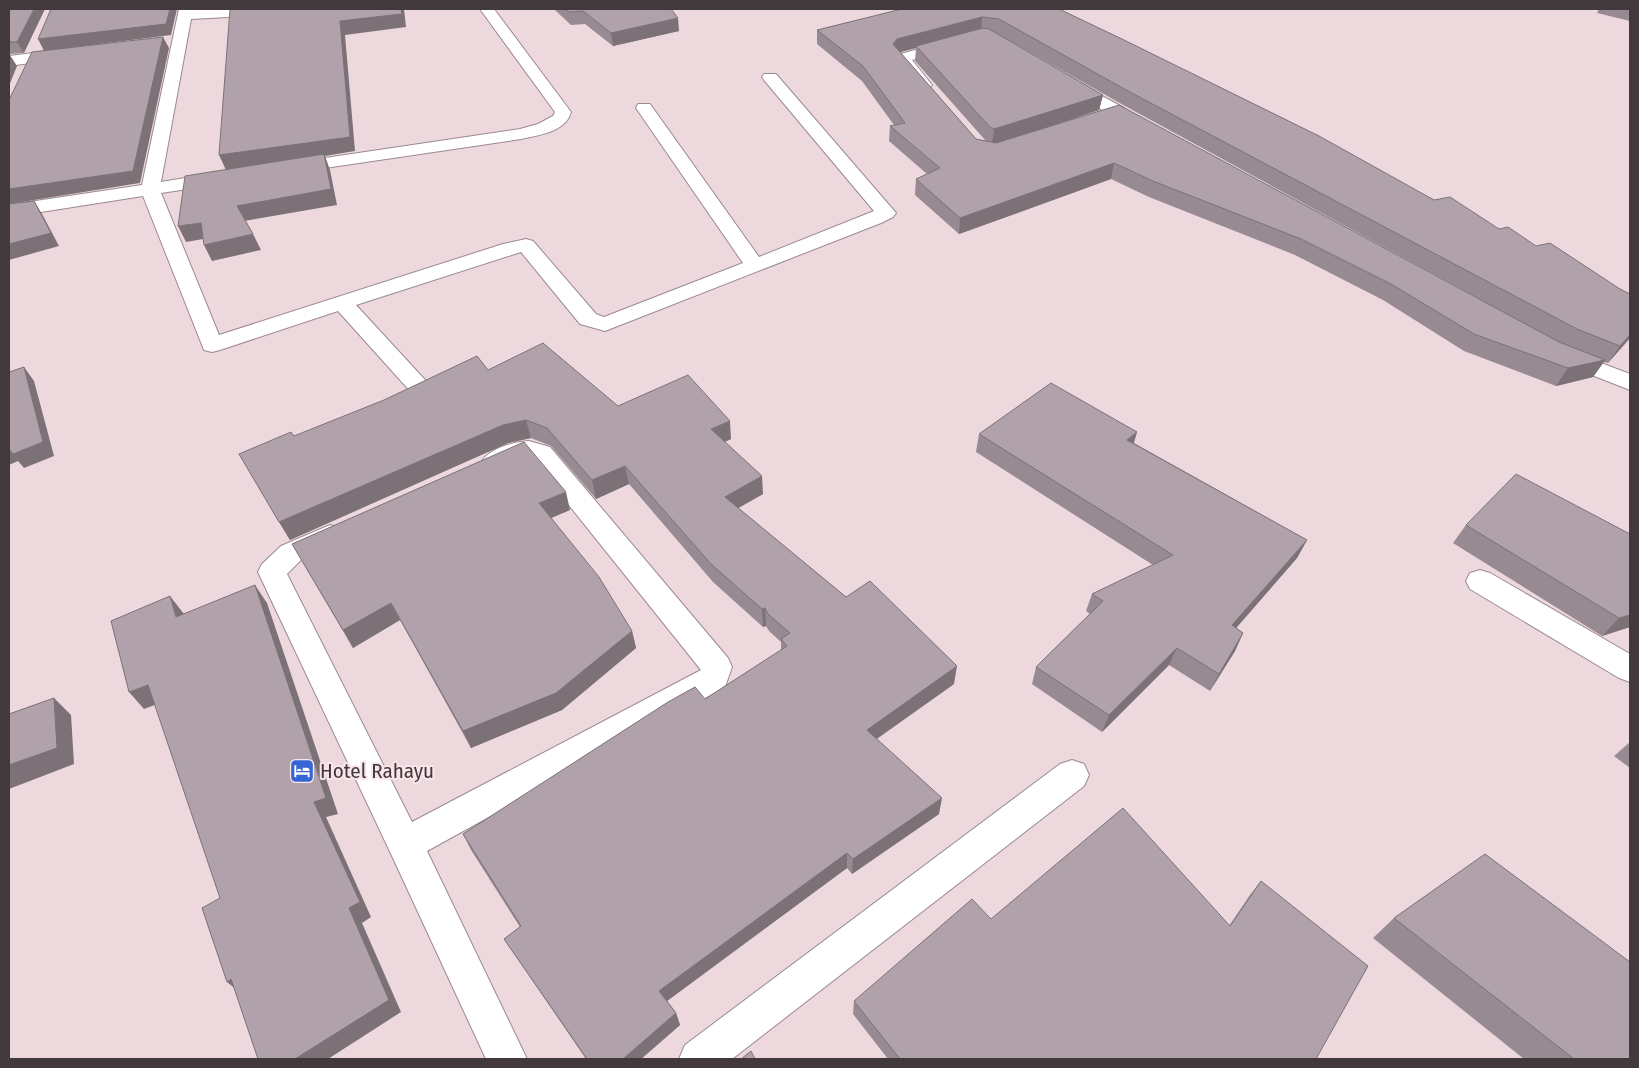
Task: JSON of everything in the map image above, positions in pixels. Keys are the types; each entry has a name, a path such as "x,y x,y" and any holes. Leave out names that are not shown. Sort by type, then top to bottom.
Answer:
{"street":[{"path":"305,9 185,12 174,42 150,189 212,345 510,248 526,245 588,319 605,324 874,219 886,212 770,77"},
{"path":"277,170 521,134 544,128 561,119 563,112 487,9"},
{"path":"24,74 39,42"},
{"path":"934,95 902,58 962,42"},
{"path":"9,61 81,52"},
{"path":"1053,74 1136,122"},
{"path":"644,108 755,266"},
{"path":"1092,120 1118,112"},
{"path":"9,211 238,176"},
{"path":"342,303 418,386"},
{"path":"1548,348 1630,383"},
{"path":"405,844 698,688 714,678 716,667 541,454 531,449 518,451 472,472"},
{"path":"354,524 291,553 272,572 405,844 507,1059"},
{"path":"1480,581 1630,669"},
{"path":"699,1059 1072,775"}],"building":[{"path":"9,9 34,9 17,42 9,42"},
{"path":"51,9 170,9 166,24 38,39"},
{"path":"230,9 401,9 402,14 340,21 350,137 219,155"},
{"path":"565,9 671,9 678,18 611,33 583,11 569,12"},
{"path":"902,9 1059,9 1319,136 1434,200 1450,197 1499,229 1508,227 1536,246 1550,243 1630,294 1630,335 1620,346 1577,329 1128,91 999,19 982,17 897,39 893,44 976,139 996,143 1119,105 1559,342 1605,360 1568,368 1474,334 1391,284 1301,239 1153,181 1114,163 960,218 916,179 940,168 890,126 905,123 863,66 817,30"},
{"path":"983,28 989,29 1103,95 994,129 990,127 916,46"},
{"path":"163,37 133,171 9,189 9,100 32,52"},
{"path":"324,154 331,189 237,206 253,234 204,245 201,223 178,226 185,176"},
{"path":"34,201 51,233 9,244 9,204"},
{"path":"543,343 618,406 688,375 730,421 711,429 762,476 725,497 846,597 870,581 957,666 867,730 942,798 853,859 847,853 659,991 676,1013 623,1059 587,1059 504,939 521,926 463,834 668,702 695,687 705,699 787,646 781,639 790,633 768,614 765,608 762,609 711,564 625,466 592,480 547,428 526,420 503,425 279,522 239,454 291,432 294,436 384,400 477,356 488,370"},
{"path":"24,367 43,442 13,454 9,449 9,372"},
{"path":"1051,383 1137,432 1127,440 1307,540 1232,625 1243,633 1219,674 1177,648 1109,715 1036,667 1103,601 1092,594 1173,555 979,434"},
{"path":"524,442 566,492 539,503 599,577 632,631 556,693 463,731 391,603 343,630 292,544"},
{"path":"1516,474 1630,534 1630,615 1619,618 1466,525"},
{"path":"255,585 326,798 314,802 360,902 349,908 389,1000 295,1059 258,1059 231,979 227,982 202,908 220,898 148,685 129,692 111,621 170,596 176,617"},
{"path":"54,698 57,748 9,765 9,714"},
{"path":"1123,808 1230,926 1261,881 1368,966 1316,1059 900,1059 854,1001 972,899 991,919"},
{"path":"1485,854 1630,962 1630,1059 1574,1059 1394,918"},
{"path":"751,1051 755,1059 741,1059"}],"place":[{"name":"Hotel Rahayu","path":"302,771"}]}
